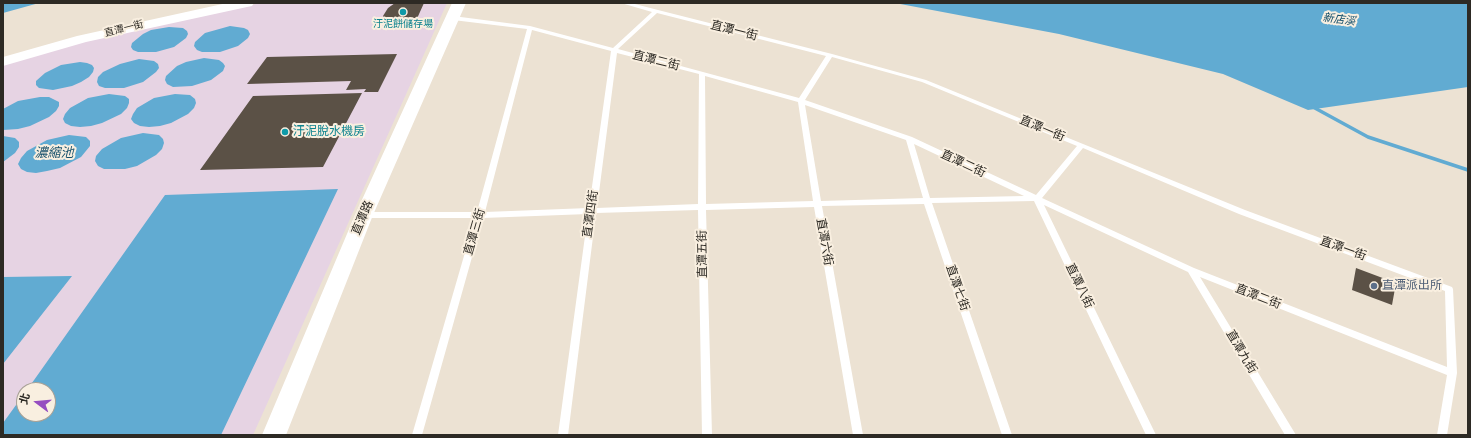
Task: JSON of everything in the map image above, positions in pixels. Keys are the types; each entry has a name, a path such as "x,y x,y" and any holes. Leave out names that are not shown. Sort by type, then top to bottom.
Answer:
{"street":[{"name":"直潭一街","path":"3,62 150,23 248,3"},
{"name":"直潭路","path":"274,435 364,215 456,10"}],"lane":[{"name":"直潭一街","path":"624,3 830,55 924,82 999,111 1242,212 1449,289 1452,373"},
{"name":"直潭二街","path":"456,10 702,73 801,101 909,139 1191,270 1452,373"},
{"path":"614,50 656,11"},
{"name":"直潭三街","path":"417,435 480,215 530,28"},
{"name":"直潭四街","path":"563,435 591,210 614,50"},
{"path":"801,101 830,55"},
{"name":"直潭五街","path":"702,73 702,207 707,435"},
{"name":"直潭六街","path":"801,101 817,204 858,435"},
{"name":"直潭七街","path":"909,139 927,200 1007,435"},
{"path":"364,215 480,215 591,210 1037,198 1081,146"},
{"name":"直潭八街","path":"1037,198 1151,435"},
{"name":"直潭九街","path":"1191,270 1291,435"},
{"path":"1442,435 1452,373"}],"shaded area":[{"path":"261,3 447,3 253,435 3,435 3,65 122,31"}],"water":[{"path":"3,3 39,3 3,13"},
{"name":"新店溪","path":"895,3 1468,3 1468,87 1308,110 1223,74 1059,34"},
{"path":"230,26 248,30 250,34 248,38 238,46 220,52 202,52 197,50 194,46 195,42 205,33"},
{"path":"169,27 183,28 188,34 186,38 174,47 156,52 138,52 133,50 131,47 132,43 143,34 151,30"},
{"path":"204,58 219,60 225,66 223,71 211,80 192,86 173,87 167,84 165,80 166,76 177,66 186,62"},
{"path":"139,59 154,61 158,64 159,68 143,82 124,88 105,88 99,86 97,82 98,77 103,72 120,64"},
{"path":"80,62 92,65 94,68 89,77 81,82 72,86 53,90 39,88 36,85 36,81 45,73 61,65"},
{"name":"濃縮池","path":"109,94 125,96 129,99 127,108 121,114 102,123 91,126 71,126 65,123 63,119 70,108 88,98"},
{"path":"175,94 190,95 195,99 196,103 194,108 188,114 171,123 149,127 140,126 134,123 131,119 137,108 154,98"},
{"name":"濃縮池","path":"49,97 59,102 59,106 56,111 49,117 30,126 18,129 3,130 3,109 18,101"},
{"name":"濃縮池","path":"143,133 159,135 163,139 164,143 162,149 156,155 137,166 125,169 104,169 98,166 95,161 96,156 102,149 121,138"},
{"name":"濃縮池","path":"69,135 86,137 90,141 90,146 81,157 60,168 47,171 36,173 27,172 21,169 18,164 27,151 47,140"},
{"name":"濃縮池","path":"3,136 15,138 19,142 19,147 15,153 3,162"},
{"path":"338,189 221,435 3,435 3,423 16,405 16,422 56,422 56,382 33,382 165,195"},
{"path":"72,276 3,364 3,277"}],"building":[{"name":"汙泥餅儲存場","path":"395,3 424,3 415,23 387,24 383,16 388,8"},
{"path":"397,54 378,92 364,92 366,89 346,90 351,81 247,84 267,57"},
{"name":"汙泥脫水機房","path":"362,93 323,167 200,170 253,96"},
{"name":"直潭派出所","path":"1356,268 1396,283 1392,305 1352,290"}],"waterway":[{"path":"1313,107 1368,137 1468,170"}],"place":[{"name":"汙泥餅儲存場","path":"403,12"},
{"name":"汙泥脫水機房","path":"285,132"},
{"name":"直潭派出所","path":"1374,286"}]}
